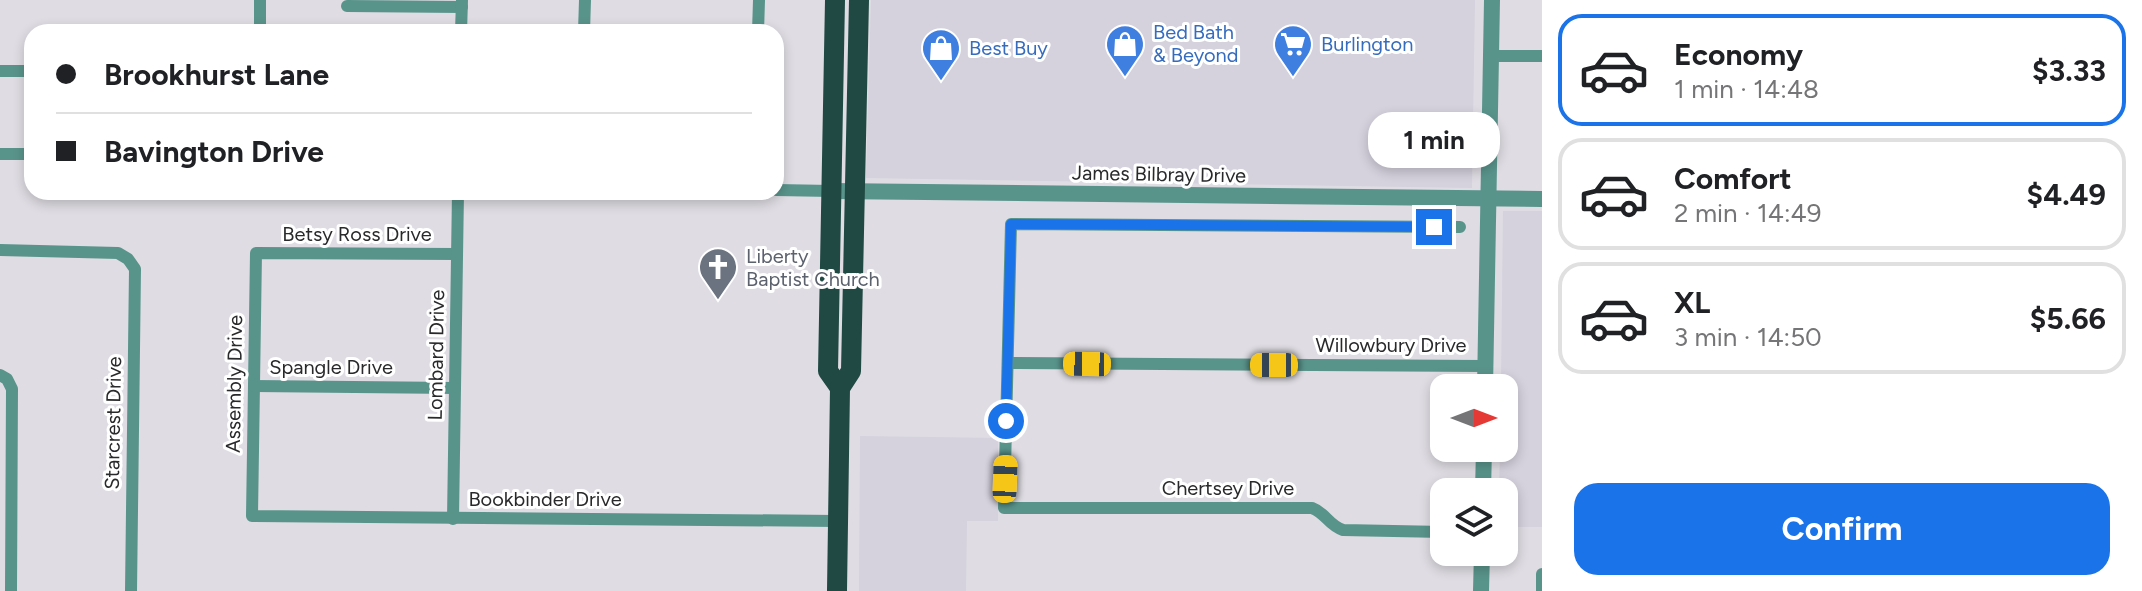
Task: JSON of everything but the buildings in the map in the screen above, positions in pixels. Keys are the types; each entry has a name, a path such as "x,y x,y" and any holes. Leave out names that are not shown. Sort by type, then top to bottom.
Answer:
{"main road":[{"path":"837,591 840,388 851,371 859,10 849,15 846,6 835,0 828,371 840,388"}],"street":[{"path":"260,0 260,24"},
{"path":"584,24 585,0"},
{"path":"758,24 759,0"},
{"path":"1485,374 1492,0"},
{"path":"347,6 462,4 461,24"},
{"path":"1491,56 1542,56"},
{"path":"0,71 24,71"},
{"path":"0,154 24,154"},
{"name":"James Bilbray Drive","path":"784,190 1542,199"},
{"name":"Lombard Drive","path":"453,519 458,200"},
{"path":"1008,363 1011,224 1460,227"},
{"name":"Starcrest Drive","path":"0,250 118,253 128,259 135,269 131,591"},
{"name":"Betsy Ross Drive","path":"256,253 457,254"},
{"name":"Assembly Drive","path":"252,516 256,253"},
{"name":"Willowbury Drive","path":"1008,363 1485,366"},
{"name":"Chertsey Drive","path":"1008,363 1004,508 1312,508 1322,513 1333,526 1343,530 1430,532"},
{"path":"4,377 12,389 11,591"},
{"name":"Spangle Drive","path":"254,386 455,388"},
{"name":"Bookbinder Drive","path":"252,516 837,521"},
{"path":"1481,591 1482,566"},
{"path":"1542,574 1542,591"}],"shaded area":[{"path":"871,0 1475,0 1472,188 866,178"},
{"path":"1503,211 1542,211 1542,527 1518,527 1518,478 1499,478 1500,462 1518,462 1518,374 1501,374"},
{"path":"860,436 998,438 998,521 967,521 966,591 859,591"}],"place":[{"name":"Bed Bath & Beyond","path":"1125,78"},
{"name":"Burlington","path":"1293,78"},
{"name":"Best Buy","path":"941,82"},
{"name":"Liberty Baptist Church","path":"718,301"}],"route":[{"path":"1006,421 1011,224 1434,227"}]}
